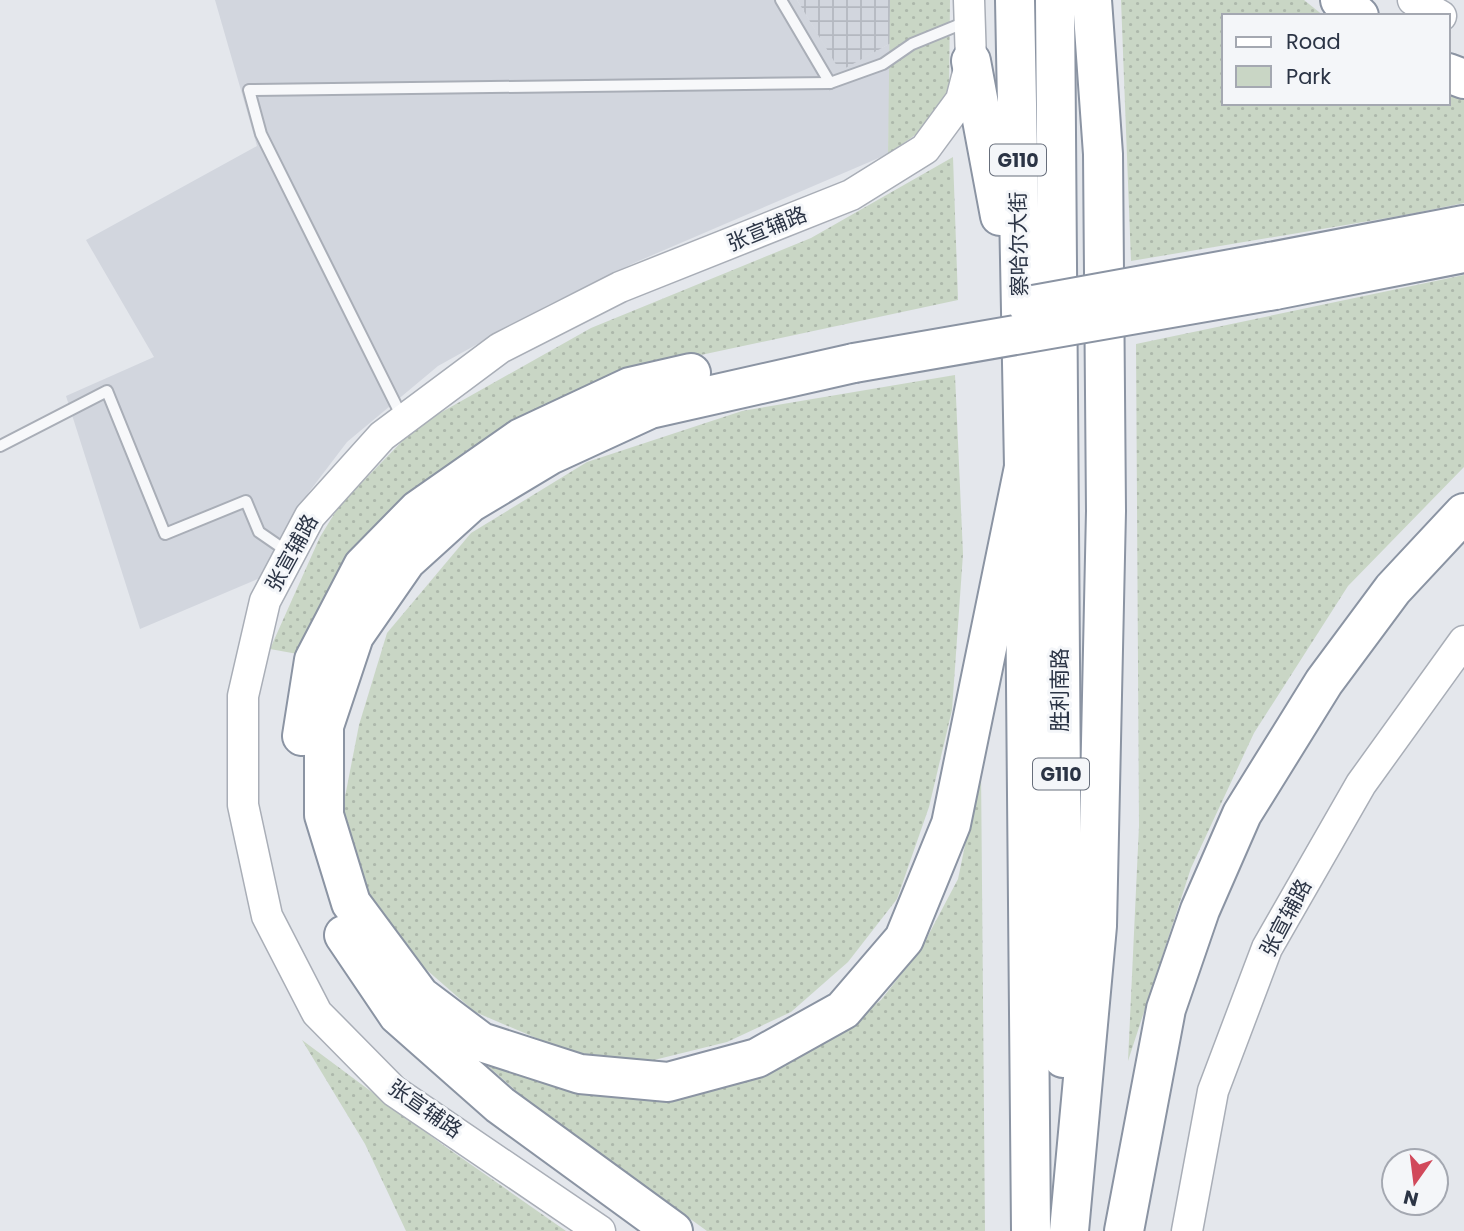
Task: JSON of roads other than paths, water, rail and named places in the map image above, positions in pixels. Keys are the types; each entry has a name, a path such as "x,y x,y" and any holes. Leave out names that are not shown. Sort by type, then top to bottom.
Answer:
{"highway":[{"name":"察哈尔大街","path":"1015,0 1039,319"},
{"name":"察哈尔大街","path":"1039,319 1055,0"},
{"path":"1067,1231 1097,926 1105,539 1102,154 1093,0"},
{"path":"1340,0 1357,14"},
{"path":"971,61 1039,319"},
{"path":"1273,276 1464,225"},
{"path":"673,1231 500,1105 398,1015 336,924 304,831 299,750 314,660 363,566 418,510 521,438 630,387 852,351 1273,276 1464,253"},
{"name":"胜利南路","path":"1031,1231 1024,467 1039,319"},
{"name":"胜利南路","path":"1039,319 1067,1231"},
{"path":"852,351 650,410 550,456 470,503 406,561 354,636 324,726 324,815 351,903 420,996 481,1042 580,1074 668,1082 757,1058 844,1010 904,939 951,824 1024,467"},
{"path":"1124,1231 1166,1009 1200,910 1242,814 1324,682 1393,589 1464,513"}],"main road":[{"path":"1413,0 1438,14"},
{"name":"张宣辅路","path":"600,1231 394,1091 317,1013 267,916 243,806 243,696 265,601 310,516 382,436 500,348 620,287 851,195 925,149 961,100 971,61 970,10"},
{"name":"张宣辅路","path":"1187,1231 1213,1091 1267,948 1361,783 1464,640"}],"lane":[{"path":"781,0 830,82"},
{"path":"403,420 261,134 249,90 830,82 883,64 970,10"},
{"path":"0,446 107,391 165,534 247,501 259,532 290,554"}]}
